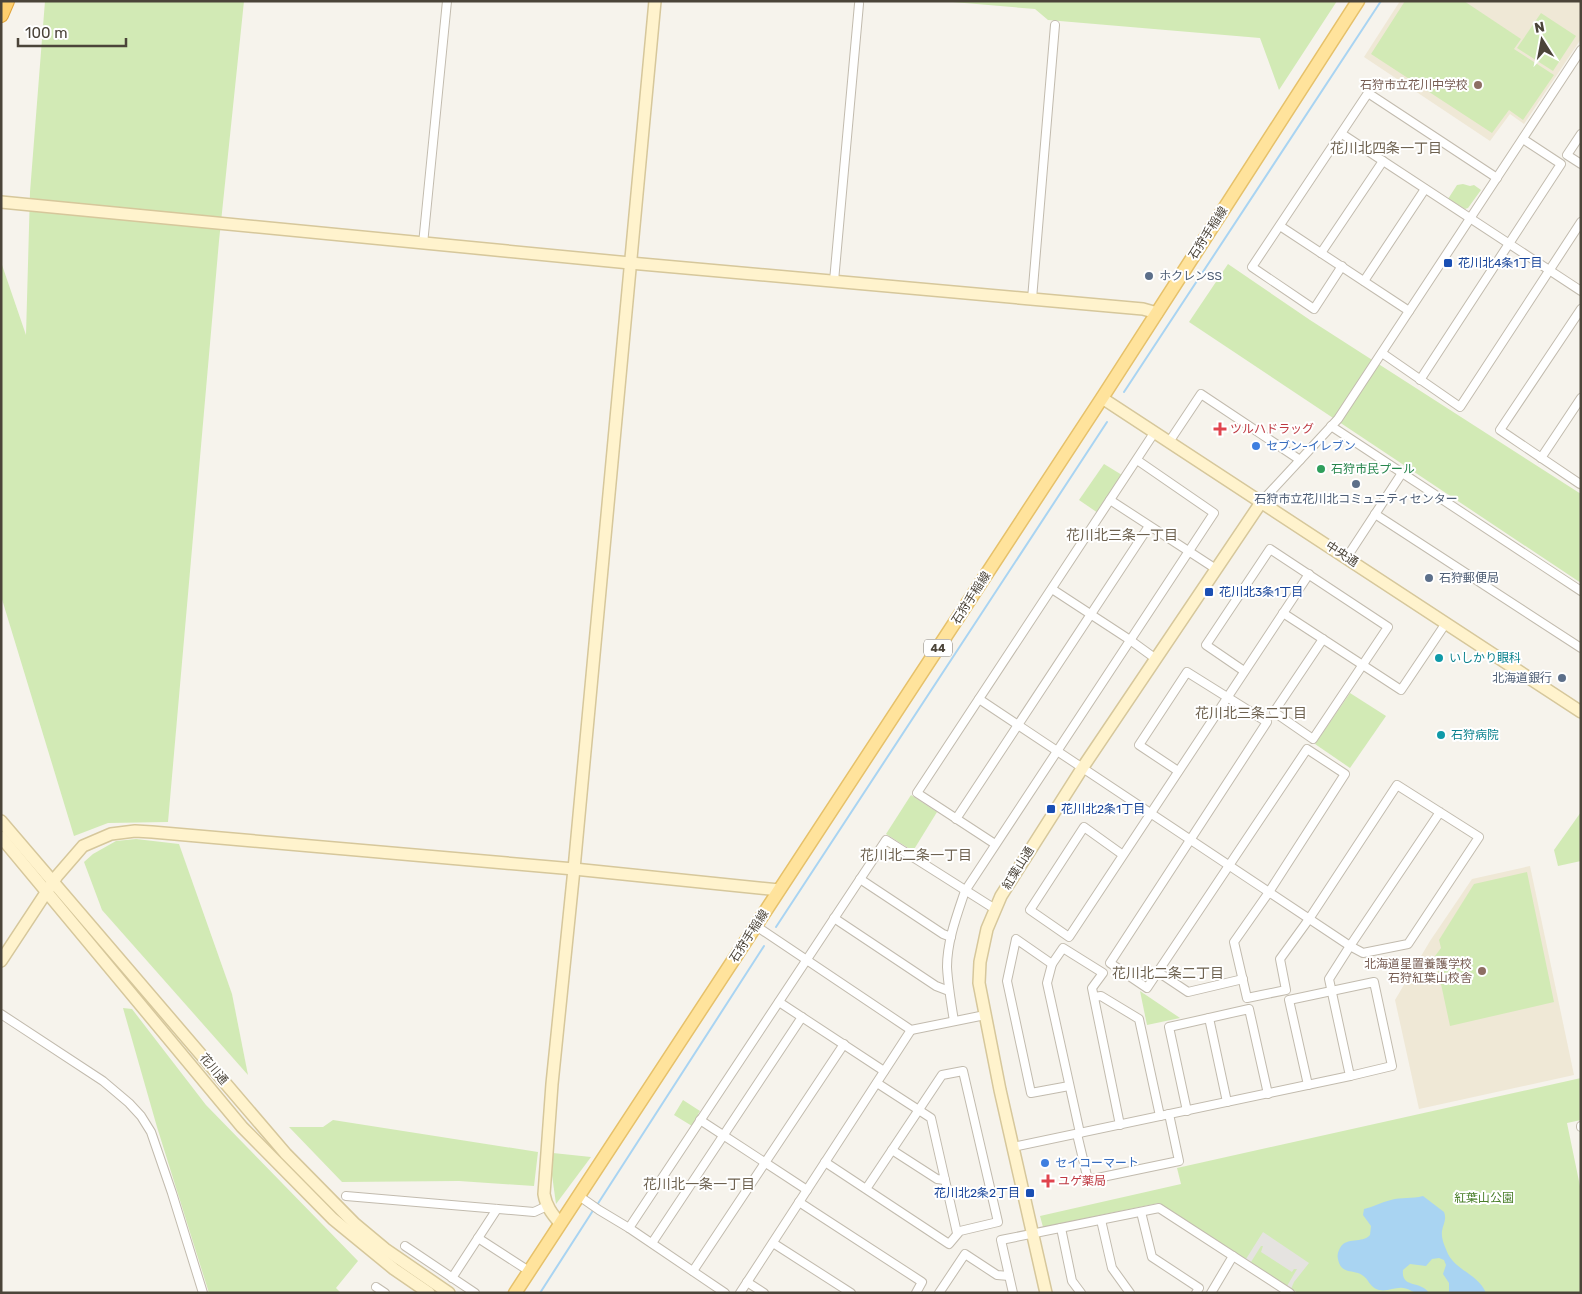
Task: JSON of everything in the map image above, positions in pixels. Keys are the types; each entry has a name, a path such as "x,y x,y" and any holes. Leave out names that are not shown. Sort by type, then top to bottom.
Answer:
{"highway":[{"path":"1,15 7,1"}],"main road":[{"name":"石狩手稲線","path":"515,1293 1102,398 1358,1"}],"street":[{"path":"423,244 448,1"},
{"path":"560,1223 547,1206 544,1194 552,1084 574,869 655,1"},
{"path":"834,281 859,4"},
{"path":"1032,299 1055,25"},
{"path":"1262,501 1338,419 1581,50"},
{"path":"1342,266 1314,309 1252,268 1368,94 1497,178"},
{"path":"1342,134 1581,291"},
{"path":"1581,134 1567,155 1581,164"},
{"path":"1420,380 1561,164 1523,139"},
{"path":"1321,253 1383,161"},
{"path":"1364,282 1425,188"},
{"path":"1,202 423,244 1143,309 1157,313"},
{"path":"1382,353 1460,408 1581,222"},
{"path":"1280,226 1409,311"},
{"path":"1581,309 1500,430 1581,483"},
{"path":"1169,442 1201,394 1300,460"},
{"name":"中央通","path":"1102,398 1262,501 1581,712"},
{"path":"1541,458 1581,398"},
{"path":"1331,426 1581,591"},
{"path":"995,844 917,793 1154,433"},
{"path":"954,1021 947,966 951,937 965,891 1214,513 1137,460"},
{"path":"1347,558 1402,473"},
{"path":"1110,500 1216,569"},
{"name":"紅葉山通","path":"1046,1293 979,983 980,962 987,929 1001,896 1083,767 1262,501"},
{"path":"1375,514 1581,648"},
{"path":"956,819 1149,526"},
{"path":"1244,671 1206,645 1270,549 1388,627 1313,739 1274,712 1323,639"},
{"path":"1123,855 1084,827 1030,910 1069,937 1283,613 1308,574"},
{"path":"1052,589 1130,640 1156,660"},
{"path":"1283,613 1401,690 1446,623"},
{"path":"979,698 1191,839 1229,865 1270,892 1309,919 1363,953 1408,944 1479,837 1397,785 1309,919 1280,959 1286,990 1247,998 1234,942 1270,892 1345,774 1307,749 1229,865 1147,988 1110,962 1191,839 1267,722 1187,672 1139,745 1178,771"},
{"path":"1350,1076 1329,979 1440,812"},
{"name":"花川通","path":"1,821 50,886 242,1127 333,1219 394,1269 429,1293"},
{"path":"1,962 50,886 83,846 111,834 152,832 574,869 779,890"},
{"name":"花川通","path":"1,837 50,886 286,1154 328,1198 385,1249 449,1293"},
{"path":"629,1228 886,840 995,910"},
{"path":"860,879 943,934 951,937"},
{"path":"834,918 936,986 949,991"},
{"path":"756,926 911,1030"},
{"path":"1052,964 1016,939 1007,982 1031,1093 1069,1086"},
{"path":"1120,1125 1092,988 1103,972 1063,948 1052,964 1047,983 1088,1180 1179,1161 1169,1114"},
{"path":"1158,972 1188,992 1243,979"},
{"path":"1013,1147 1268,1094 1350,1076 1392,1066 1374,982 1289,1000 1308,1085"},
{"path":"1094,997 1101,996 1139,1019 1160,1116"},
{"path":"779,1002 884,1071"},
{"path":"1187,1111 1169,1027 1249,1009 1268,1094"},
{"path":"1,1014 103,1081 141,1116 151,1132 172,1192 203,1293"},
{"path":"740,1293 911,1030 985,1015"},
{"path":"652,1243 725,1136 802,1017"},
{"path":"1209,1018 1226,1102"},
{"path":"693,1271 844,1044"},
{"path":"825,1162 949,1244 960,1231 998,1222 963,1071 942,1075 866,1189"},
{"path":"877,1083 931,1118 957,1233"},
{"path":"700,1120 807,1190"},
{"path":"892,1150 937,1179 945,1180"},
{"path":"346,1196 534,1212 547,1206"},
{"path":"579,1196 725,1293"},
{"path":"799,1202 922,1282 916,1293"},
{"path":"1013,1293 1002,1240 1160,1208 1290,1293"},
{"path":"452,1278 497,1209"},
{"path":"1141,1212 1152,1257 1199,1288 1196,1293"},
{"path":"1100,1220 1112,1268 1130,1293"},
{"path":"1061,1228 1072,1280 1080,1293"},
{"path":"478,1238 530,1271"},
{"path":"773,1243 851,1293"},
{"path":"405,1246 475,1293"},
{"path":"938,1293 965,1254 997,1275 1009,1276"},
{"path":"1211,1293 1233,1256"},
{"path":"747,1282 764,1293"},
{"path":"376,1287 385,1293"}],"shaded area":[{"name":"石狩市立花川中学校","path":"1400,1 1581,1 1581,39 1524,124 1510,114 1490,141 1364,57"},
{"name":"北海道星置養護学校 石狩紅葉山校舎","path":"1530,866 1574,1075 1419,1109 1395,1000 1430,941 1472,879"},
{"path":"1263,1232 1309,1263 1294,1282 1291,1289 1287,1286 1297,1269 1294,1269 1292,1272 1261,1252 1263,1246 1261,1246 1251,1262 1246,1259"}],"green space":[{"path":"45,1 244,1 219,241 168,822 108,823 74,836 1,596 1,262 26,335 30,192"},
{"path":"941,1 1337,1 1279,90 1260,38 1048,20 1035,9"},
{"name":"石狩市立花川中学校","path":"1405,1 1464,1 1521,39 1514,49 1554,75 1523,120 1509,110 1492,133 1371,54"},
{"path":"1541,13 1576,36 1553,71 1517,48"},
{"path":"1457,185 1474,185 1481,190 1468,208 1465,209 1448,199"},
{"path":"1228,264 1310,320 1581,494 1581,583 1189,322"},
{"path":"1104,464 1122,475 1098,513 1079,500"},
{"path":"1350,693 1386,716 1350,768 1315,744"},
{"path":"911,795 937,812 913,851 886,834"},
{"path":"1581,812 1581,861 1558,866 1554,850"},
{"path":"136,839 179,844 232,994 248,1075 102,910 84,862 93,854 116,841"},
{"path":"1527,872 1554,1002 1450,1026 1435,956 1441,948 1439,940 1474,884"},
{"path":"1140,991 1180,1018 1147,1025"},
{"path":"123,1008 132,1009 206,1105 358,1261 336,1288 341,1293 209,1293 157,1127"},
{"name":"紅葉山公園","path":"1581,1078 1581,1120 1567,1123 1581,1191 1581,1293 1298,1293 1159,1203 1043,1227 1040,1216 1181,1184 1177,1168"},
{"path":"683,1100 700,1111 692,1126 674,1115"},
{"path":"333,1120 538,1152 534,1186 459,1181 342,1182 289,1127 323,1127"},
{"path":"553,1153 591,1157 556,1204 552,1175"}],"water":[{"path":"1423,1196 1444,1212 1445,1220 1442,1237 1448,1254 1457,1265 1478,1281 1486,1293 1449,1293 1449,1283 1443,1274 1446,1265 1444,1260 1439,1258 1432,1259 1426,1266 1410,1264 1403,1270 1405,1280 1425,1289 1429,1293 1417,1293 1403,1288 1379,1290 1373,1287 1359,1273 1345,1270 1340,1264 1338,1254 1343,1244 1367,1238 1370,1235 1371,1226 1363,1215 1364,1209 1395,1199"}],"waterway":[{"path":"1124,392 1381,1"},
{"path":"776,927 1107,422"},
{"path":"597,1205 764,946"},
{"path":"540,1293 594,1209"}],"place":[{"name":"石狩市立花川中学校","path":"1478,85"},
{"name":"花川北4条1丁目","path":"1448,263"},
{"name":"ホクレンSS","path":"1149,276"},
{"name":"ツルハドラッグ","path":"1220,429"},
{"name":"セブン-イレブン","path":"1256,446"},
{"name":"石狩市民プール","path":"1321,469"},
{"name":"石狩市立花川北コミュニティセンター","path":"1356,484"},
{"name":"石狩郵便局","path":"1429,578"},
{"name":"花川北3条1丁目","path":"1209,592"},
{"name":"いしかり眼科","path":"1439,658"},
{"name":"北海道銀行","path":"1562,678"},
{"name":"石狩病院","path":"1441,735"},
{"name":"花川北2条1丁目","path":"1051,809"},
{"name":"北海道星置養護学校 石狩紅葉山校舎","path":"1482,971"},
{"name":"セイコーマート","path":"1045,1163"},
{"name":"ユゲ薬局","path":"1048,1181"},
{"name":"花川北2条2丁目","path":"1030,1193"}],"district":[{"name":"花川北四条一丁目","path":"1386,148"},
{"name":"花川北三条一丁目","path":"1122,535"},
{"name":"花川北三条二丁目","path":"1251,713"},
{"name":"花川北二条一丁目","path":"916,855"},
{"name":"花川北二条二丁目","path":"1168,973"},
{"name":"花川北一条一丁目","path":"699,1184"}]}
